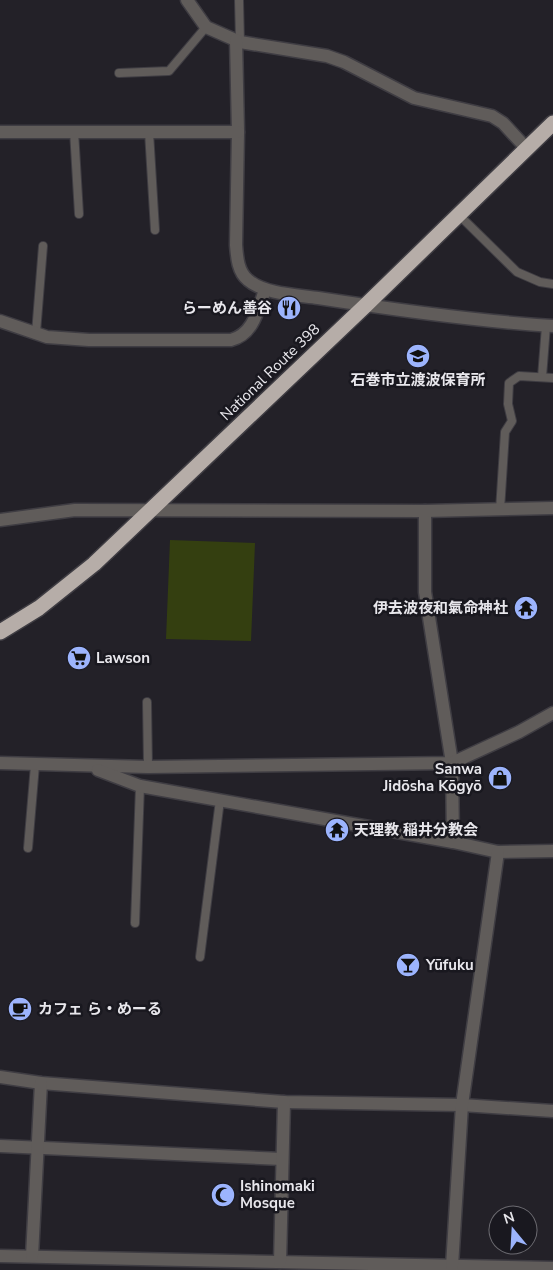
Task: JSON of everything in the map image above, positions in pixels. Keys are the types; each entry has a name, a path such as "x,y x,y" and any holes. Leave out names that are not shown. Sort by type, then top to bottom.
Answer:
{"highway":[{"name":"National Route 398","path":"0,632 47,602 94,564 553,124"}],"street":[{"path":"187,0 206,27 238,41 327,56 344,62 414,98 492,116 503,123 527,149"},
{"path":"238,41 237,260 241,273 248,281 265,290 366,305 510,323 550,326"},
{"path":"0,132 238,132"},
{"path":"0,321 47,336 89,340 231,340 239,338 250,327 265,290"},
{"path":"0,520 75,510 425,511 553,508"},
{"path":"425,511 425,592 452,763 454,842"},
{"path":"0,763 148,767 452,763 519,732 553,713"},
{"path":"89,766 140,786 454,842 498,852 553,850"},
{"path":"452,1266 462,1105 498,852"},
{"path":"0,1078 41,1083 284,1102 462,1105 553,1111"},
{"path":"32,1256 41,1083"},
{"path":"280,1262 284,1102"},
{"path":"0,1146 37,1146 282,1159"},
{"path":"0,1256 553,1268"}],"lane":[{"path":"238,41 239,0"},
{"path":"119,73 169,71 206,27"},
{"path":"74,131 79,214"},
{"path":"149,132 155,230"},
{"path":"459,215 517,272 540,282 553,284"},
{"path":"36,333 43,246"},
{"path":"542,377 550,326"},
{"path":"500,510 505,432 512,421 508,404 509,383 519,376 553,378"},
{"path":"147,702 148,767"},
{"path":"28,848 35,765"},
{"path":"135,923 140,786"},
{"path":"200,957 220,800"}],"green space":[{"path":"170,540 255,543 251,641 166,639"}],"place":[{"name":"らーめん善谷","path":"289,308"},
{"name":"石巻市立渡波保育所","path":"418,356"},
{"name":"伊去波夜和氣命神社","path":"526,608"},
{"name":"Lawson","path":"79,658"},
{"name":"Sanwa Jidōsha Kōgyō","path":"500,778"},
{"name":"天理教 稲井分教会","path":"337,830"},
{"name":"Yūfuku","path":"408,965"},
{"name":"カフェ ら・めーる","path":"20,1009"},
{"name":"Ishinomaki Mosque","path":"223,1195"}]}
